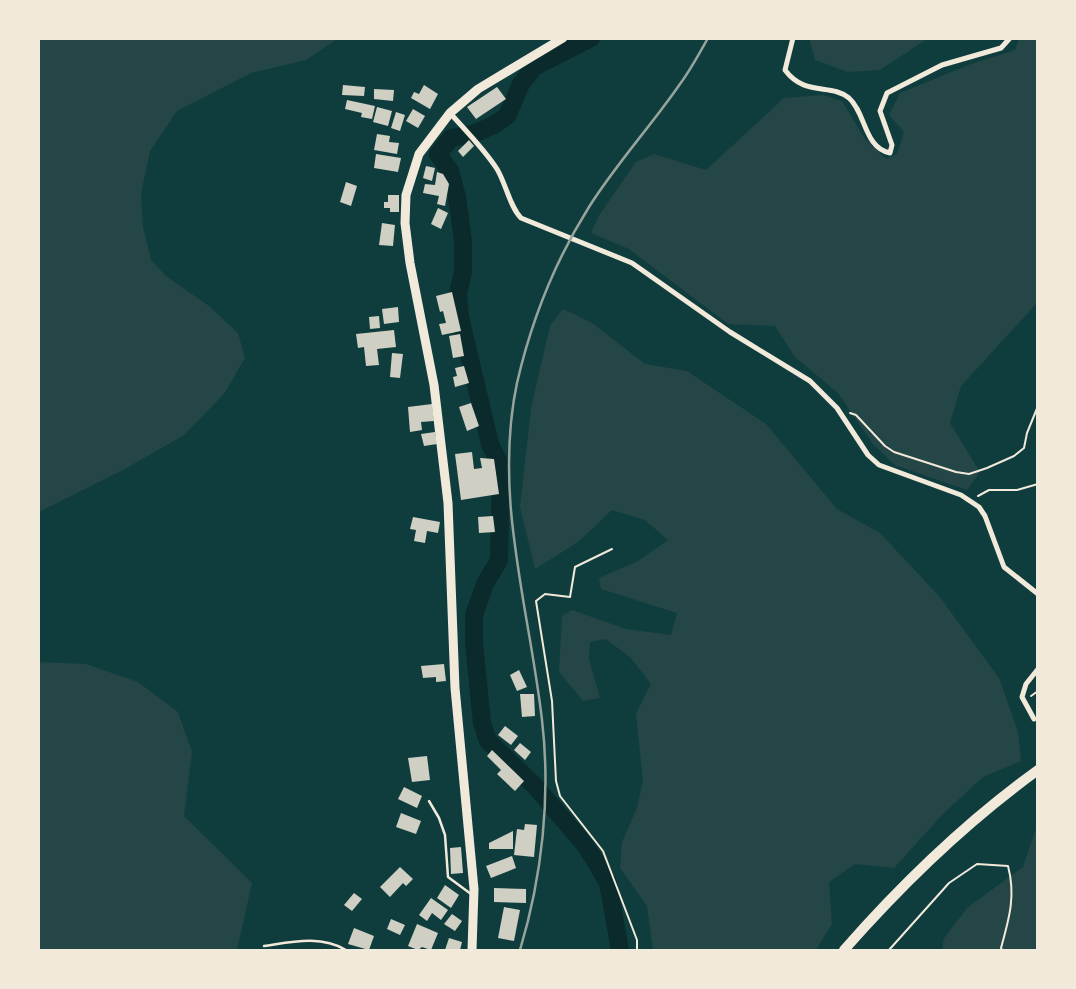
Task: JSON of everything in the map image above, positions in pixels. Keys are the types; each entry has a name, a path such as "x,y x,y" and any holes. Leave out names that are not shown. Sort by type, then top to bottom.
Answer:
{"highway":[{"path":"471,949 473,895 455,688 448,503 442,439 405,223 406,195 419,154 450,113 478,89 563,38"},
{"path":"844,950 898,891 957,835 1038,770"}],"street":[{"path":"793,38 785,71 790,77 800,85 846,95 858,106 872,142 882,152 890,153 892,145 880,111 887,93 942,65 1000,48 1010,38"},
{"path":"450,113 497,170 511,195 514,211 521,218 632,262 730,332 810,381 837,408 868,455 879,466 971,500 985,516 1004,568 1038,594"},
{"path":"1034,719 1022,697 1026,684 1038,669"}],"lane":[{"path":"429,801 445,835 448,877 473,895"},
{"path":"264,946 310,940 335,944 346,950"}],"path":[{"path":"837,408 856,415 894,452 969,474 1014,456 1024,448 1034,410 1038,406"},
{"path":"971,500 989,490 1017,490 1038,484"},
{"path":"612,549 575,567 570,597 545,594 536,601 552,701 556,781 560,796 603,850 637,940 637,950"},
{"path":"889,950 949,883 976,863 1008,866 1013,883 1012,907 1002,950"}],"shaded area":[{"path":"39,38 337,39 306,60 251,73 177,111 150,151 141,194 143,227 151,260 166,276 209,306 238,333 245,358 224,394 184,435 125,469 39,512"},
{"path":"927,39 880,70 848,72 815,60 810,41"},
{"path":"1019,39 1037,39 1037,303 961,386 950,423 980,472 967,490 895,465 873,444 838,393 795,357 775,326 728,324 629,249 591,233 598,217 636,162 654,154 706,170 784,98 823,95 842,101 865,139 886,159 897,154 904,132 889,115 900,93 971,64 1015,50"},
{"path":"563,309 592,323 645,364 687,371 766,424 837,509 880,533 939,596 999,678 1018,732 1021,761 983,777 943,814 894,868 855,864 829,882 832,924 816,950 653,950 647,906 620,868 622,842 637,808 643,780 636,714 651,684 631,658 606,639 590,642 589,659 600,698 583,701 559,672 562,616 572,610 626,629 671,635 677,613 601,589 599,578 638,561 668,540 645,520 612,510 578,542 535,569 520,507 531,408 550,326"},
{"path":"39,662 86,664 138,682 178,712 192,752 184,816 252,883 237,950 39,950"},
{"path":"1037,826 1037,950 942,950 944,938 968,907 1023,867"}],"building":[{"path":"343,85 365,87 364,96 342,95"},
{"path":"424,85 438,94 430,109 411,98 414,92 419,94"},
{"path":"497,87 506,99 476,119 467,107"},
{"path":"374,89 394,90 393,101 374,99"},
{"path":"347,100 375,106 372,119 361,117 362,113 345,109"},
{"path":"377,107 392,111 388,126 373,122"},
{"path":"413,109 425,116 418,128 406,121"},
{"path":"396,112 405,115 400,131 391,128"},
{"path":"377,134 390,136 389,142 399,143 397,154 374,150"},
{"path":"469,140 474,146 463,157 458,151"},
{"path":"376,154 401,158 398,172 374,168"},
{"path":"426,166 435,168 432,181 423,178"},
{"path":"437,172 443,174 449,184 445,206 437,204 439,196 423,193 425,184 435,185"},
{"path":"346,182 357,186 351,206 340,202"},
{"path":"388,195 399,195 399,212 390,212 390,208 384,208"},
{"path":"438,208 448,213 441,229 431,224"},
{"path":"382,223 395,225 393,246 379,245"},
{"path":"452,292 461,331 442,335 439,324 446,323 436,296"},
{"path":"398,307 399,322 384,324 382,309"},
{"path":"379,316 380,328 370,329 369,317"},
{"path":"394,330 396,347 377,349 379,365 366,366 364,347 358,348 356,334"},
{"path":"460,334 464,356 453,358 449,336"},
{"path":"392,353 403,354 400,378 390,377"},
{"path":"464,366 469,383 455,387 455,368"},
{"path":"471,403 479,426 467,431 459,407"},
{"path":"432,404 434,421 421,422 422,430 410,432 408,407"},
{"path":"435,432 437,444 424,446 421,434"},
{"path":"472,452 474,469 482,468 480,458 494,459 499,494 461,500 455,454"},
{"path":"493,516 495,532 479,533 478,517"},
{"path":"413,517 440,522 438,533 427,531 425,543 414,541 416,530 410,529"},
{"path":"444,664 446,681 436,682 436,677 423,678 421,666"},
{"path":"519,670 527,687 517,691 510,675"},
{"path":"520,694 534,694 535,716 522,717"},
{"path":"505,726 518,736 511,745 498,735"},
{"path":"520,743 531,752 525,760 514,750"},
{"path":"492,750 524,781 515,791 497,774 501,770 487,756"},
{"path":"427,756 430,780 412,782 408,758"},
{"path":"404,787 422,796 417,808 398,799"},
{"path":"401,813 421,821 416,834 396,827"},
{"path":"525,824 537,825 534,857 514,855 517,829 524,830"},
{"path":"513,831 513,849 489,849 489,843"},
{"path":"461,847 463,873 451,874 450,848"},
{"path":"512,856 516,868 491,878 486,866"},
{"path":"400,867 413,879 406,886 403,883 390,897 380,887"},
{"path":"445,885 459,895 451,908 437,898"},
{"path":"494,888 526,889 526,903 494,902"},
{"path":"354,893 362,899 352,911 344,905"},
{"path":"431,898 448,910 441,920 432,913 427,921 419,915"},
{"path":"504,907 520,910 514,941 498,938"},
{"path":"452,914 462,921 455,931 444,924"},
{"path":"391,919 405,925 400,935 387,929"},
{"path":"417,924 438,933 431,950 422,947 418,950 408,946"},
{"path":"354,928 374,936 369,950 348,944"},
{"path":"449,938 462,942 460,950 445,950"}],"waterway":[{"path":"591,38 534,67 521,84 507,116 473,134 451,138 438,154 450,171 457,197 463,241 463,272 458,294 460,317 490,444 501,467 499,560 485,584 474,615 482,723 488,741 534,785 594,859 608,883 620,950"}],"railway":[{"path":"520,950 534,894 543,836 545,749 511,510 509,468 517,383 529,337 565,249 589,207 684,78 708,38"}]}
